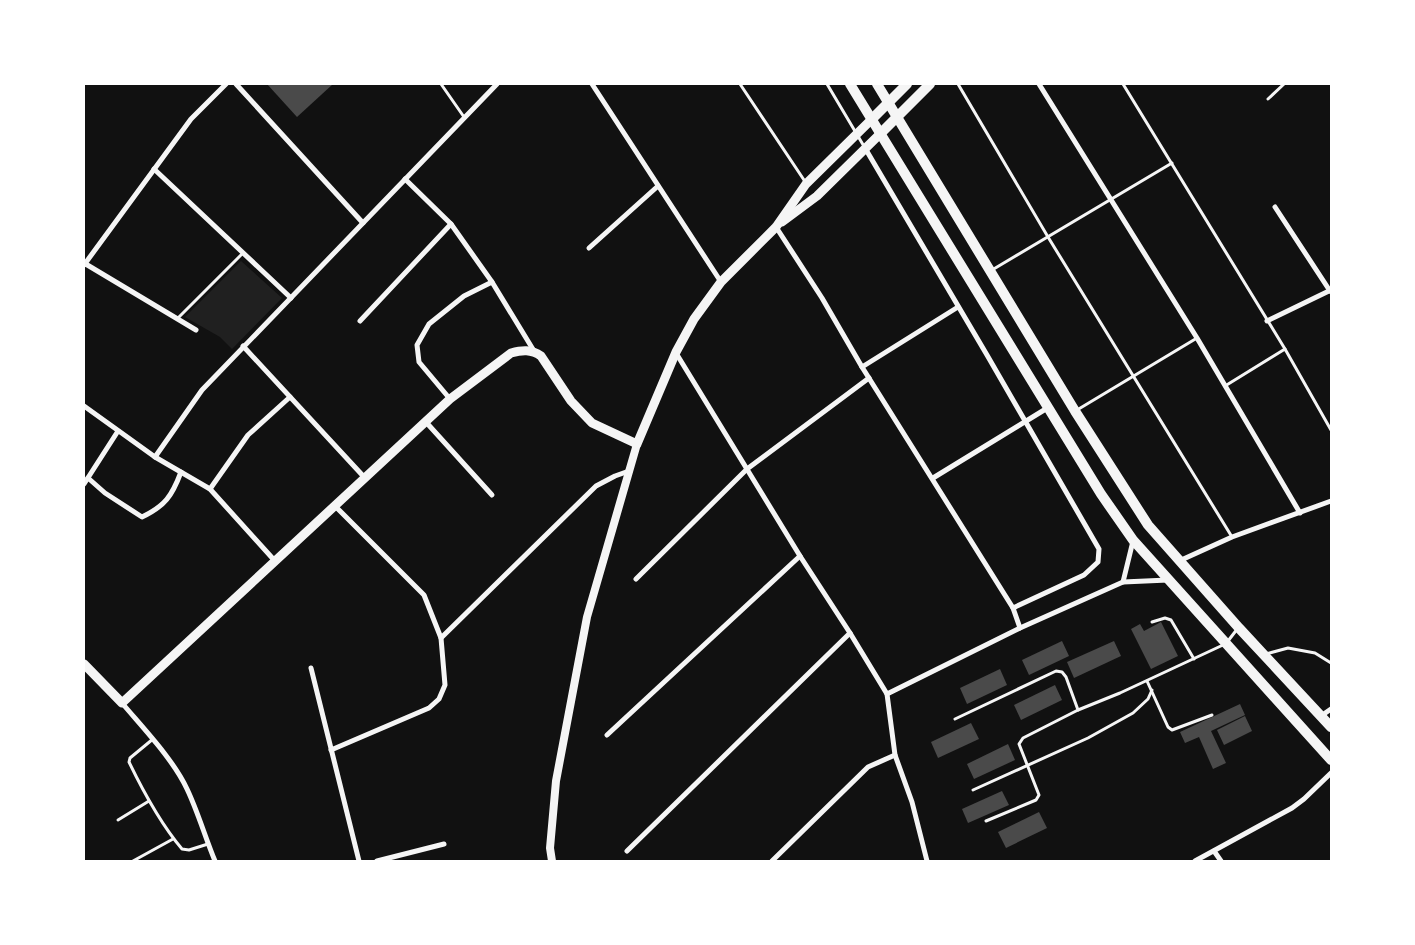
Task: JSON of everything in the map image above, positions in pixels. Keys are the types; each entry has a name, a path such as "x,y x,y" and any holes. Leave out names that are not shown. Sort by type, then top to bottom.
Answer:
{"main road":[{"path":"850,84 1101,494 1133,540 1331,760"},
{"path":"877,84 1075,411 1148,525 1178,561 1331,727"},
{"path":"776,227 806,184 907,84"},
{"path":"84,664 122,703 450,398 510,353 534,351 541,356 571,401 592,423 637,444 676,352 694,319 721,282 776,227 817,196 930,84"}],"street":[{"path":"196,330 84,264 191,119 226,84"},
{"path":"236,84 363,223"},
{"path":"155,457 202,390 497,84"},
{"path":"592,84 721,282"},
{"path":"1039,84 1197,338 1300,513"},
{"path":"865,148 1099,549 1098,562 1084,575 1013,608"},
{"path":"154,170 291,298"},
{"path":"405,179 452,224 492,282 534,351"},
{"path":"589,248 658,186"},
{"path":"1267,321 1331,290 1275,207"},
{"path":"360,321 452,224"},
{"path":"776,227 822,298 862,367 1013,608 1020,628"},
{"path":"450,398 419,362 417,345 429,324 464,296 492,282"},
{"path":"862,367 958,307"},
{"path":"243,346 365,478"},
{"path":"676,352 800,556 887,694 895,756 912,802 927,861"},
{"path":"636,579 747,469 869,378"},
{"path":"210,489 248,435 290,397"},
{"path":"84,406 155,457 210,489 275,561"},
{"path":"933,478 1048,407"},
{"path":"425,422 492,495"},
{"path":"84,484 118,431"},
{"path":"552,861 550,848 556,781 587,618 637,444"},
{"path":"441,638 596,486 614,476 629,471"},
{"path":"88,478 105,493 142,517 157,509 168,500 181,472"},
{"path":"1178,561 1232,537 1331,501"},
{"path":"331,750 429,708 439,699 445,685 441,638 424,595 334,506"},
{"path":"1123,582 1133,540"},
{"path":"607,735 800,556"},
{"path":"887,694 1020,628 1123,582 1168,580"},
{"path":"627,851 850,633"},
{"path":"311,668 359,861"},
{"path":"122,703 153,739 187,788 214,861"},
{"path":"1321,716 1331,709"},
{"path":"772,861 868,767 895,756"},
{"path":"1195,861 1292,808 1331,773"},
{"path":"377,861 444,844"},
{"path":"1214,851 1221,861"}],"lane":[{"path":"441,84 464,117"},
{"path":"740,84 806,184"},
{"path":"827,84 865,148"},
{"path":"958,84 1048,237 1232,537"},
{"path":"1122,84 1285,349 1331,430"},
{"path":"1268,99 1284,84"},
{"path":"990,271 1172,164"},
{"path":"178,319 243,253"},
{"path":"1075,411 1197,338"},
{"path":"1226,386 1285,349"},
{"path":"1152,622 1165,618 1171,620 1194,659"},
{"path":"986,821 1036,800 1039,794 1019,744 1023,738 1078,710 1226,643 1239,628"},
{"path":"1264,654 1288,648 1315,653 1331,663"},
{"path":"955,719 1056,671 1062,672 1066,677 1078,710"},
{"path":"1147,680 1168,727 1172,730 1212,715"},
{"path":"973,790 1088,738 1133,714 1148,699 1152,690"},
{"path":"153,739 130,758 129,762 149,801 173,839 182,849 189,850 208,844"},
{"path":"118,820 149,801"},
{"path":"133,861 173,839"}],"shaded area":[{"path":"241,261 282,298 232,349 220,337 185,317"}],"building":[{"path":"267,84 333,84 297,117"},
{"path":"1161,622 1178,656 1151,669 1131,629 1140,624 1144,631"},
{"path":"1062,641 1069,656 1029,675 1022,660"},
{"path":"1114,641 1121,656 1074,678 1067,662"},
{"path":"1000,669 1007,685 967,704 960,688"},
{"path":"1055,685 1062,700 1021,720 1014,705"},
{"path":"1240,704 1245,715 1211,731 1226,763 1213,769 1199,737 1185,743 1180,732"},
{"path":"1245,716 1252,731 1224,745 1217,730"},
{"path":"971,723 979,739 938,758 931,742"},
{"path":"1008,744 1015,760 974,779 967,764"},
{"path":"1002,791 1009,805 968,823 962,809"},
{"path":"1039,812 1047,828 1006,848 998,832"}]}
